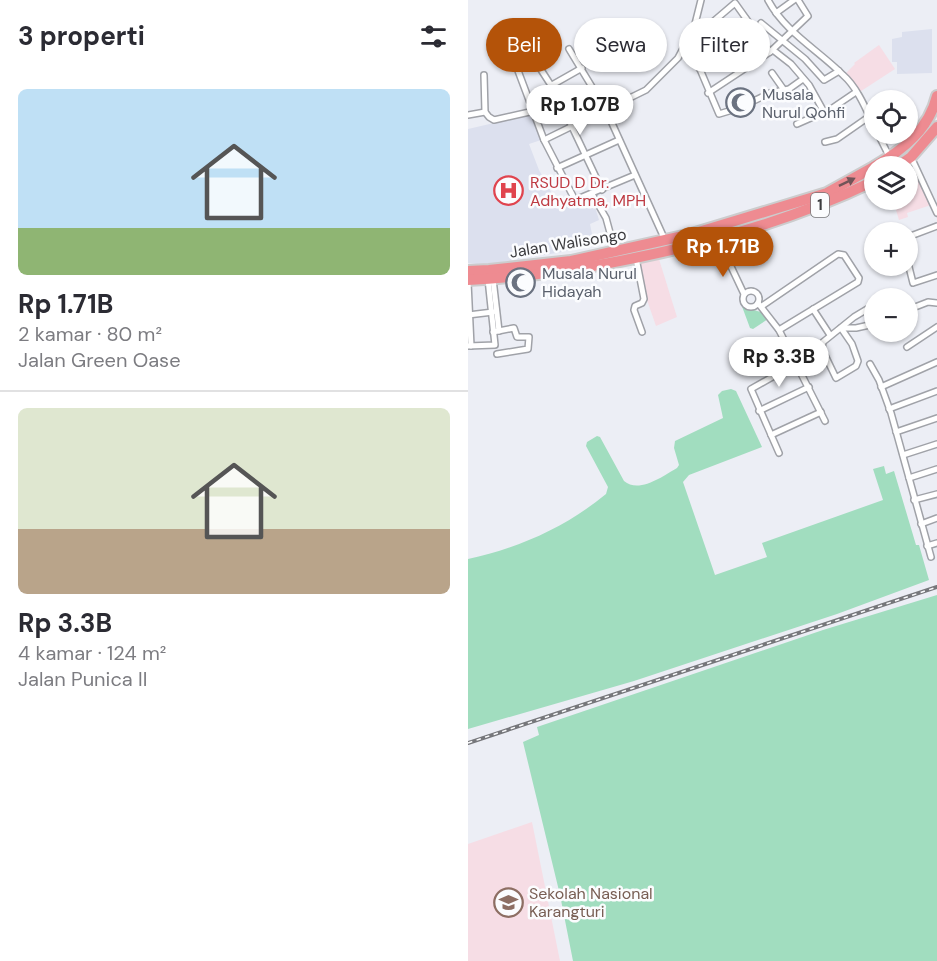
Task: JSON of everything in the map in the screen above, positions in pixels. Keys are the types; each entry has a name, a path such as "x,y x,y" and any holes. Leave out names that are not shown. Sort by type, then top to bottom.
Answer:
{"highway":[{"name":"Jalan Walisongo","path":"899,156 925,124 937,96"},
{"name":"Jalan Walisongo","path":"912,156 937,127"},
{"name":"Jalan Walisongo","path":"468,281 563,272 636,258 717,238 826,193 864,173"},
{"name":"Jalan Walisongo","path":"468,271 571,261 616,252 836,200 864,186"}],"street":[{"path":"696,18 700,0"},
{"path":"768,0 776,13 792,30 847,79 864,106"},
{"path":"708,93 771,51 809,16 803,6 795,0 776,13"},
{"path":"717,18 735,2 745,18"},
{"path":"770,31 806,59 824,80 839,71"},
{"path":"569,49 574,56"},
{"path":"771,51 788,62 803,79 824,111"},
{"path":"544,140 646,90 679,56"},
{"path":"519,72 544,140 574,199 592,194 635,175"},
{"path":"543,72 552,85 602,190"},
{"path":"552,85 575,72"},
{"path":"584,72 606,110 666,240"},
{"path":"700,72 717,113 720,114 739,108 770,93 784,90 803,79"},
{"path":"772,73 784,90"},
{"path":"484,75 485,112 489,117 494,120 534,111"},
{"path":"797,124 856,92"},
{"path":"468,115 485,112"},
{"path":"825,142 837,139 864,120"},
{"path":"557,168 620,140"},
{"path":"918,172 937,211"},
{"path":"592,194 606,218 616,252"},
{"path":"918,233 937,226"},
{"path":"717,238 744,294 743,301 747,306 753,307 760,305 838,254 844,255 859,278 858,282 779,330"},
{"path":"636,258 644,299 642,303 635,306 634,310 642,332"},
{"path":"911,276 912,282 916,283 937,275"},
{"path":"468,281 470,346 495,345 496,331 491,279"},
{"path":"744,294 750,291 756,292 760,297 760,305 779,330 825,420"},
{"path":"918,306 931,302 937,303"},
{"path":"815,309 831,334"},
{"path":"841,328 852,344 858,361 856,366 836,378 822,349 823,342 831,334 864,311"},
{"path":"469,315 494,312"},
{"path":"841,328 864,326"},
{"path":"907,347 937,327"},
{"path":"496,331 514,328 517,337 529,337 530,347 497,354"},
{"path":"881,387 937,362"},
{"path":"779,453 751,389 797,363"},
{"path":"870,364 889,409 931,557"},
{"path":"759,411 809,387"},
{"path":"889,409 937,391"},
{"path":"771,435 821,412"},
{"path":"896,432 937,418"},
{"path":"903,455 937,444"},
{"path":"909,478 937,469"},
{"path":"914,500 937,494"},
{"path":"921,524 937,518"},
{"path":"927,546 937,543"}],"shaded area":[{"path":"932,29 932,73 897,74 897,62 892,62 892,39 902,37 902,32"},
{"path":"879,45 895,69 858,93 845,74 854,63"},
{"name":"RSUD D Dr. Adhyatma, MPH","path":"533,114 541,140 529,144 539,170 560,208 592,197 599,220 590,224 594,244 562,252 485,265 468,263 468,129"},
{"path":"918,178 931,205 918,209"},
{"path":"896,210 916,210 907,213 908,217 899,220"},
{"path":"658,256 677,317 656,326 647,300 638,260"},
{"name":"Sekolah Nasional Karangturi","path":"532,822 560,961 468,961 468,844"}],"green space":[{"path":"740,301 747,308 764,313 768,319 753,329 750,328"},
{"path":"731,389 736,391 762,447 689,475 683,482 715,575 767,557 762,543 883,500 873,469 884,466 886,474 894,471 929,580 837,614 634,681 468,729 468,559 505,549 541,535 575,517 606,494 608,487 586,446 587,442 597,436 600,437 624,481 630,485 644,485 677,468 679,465 674,448 675,441 723,418 718,395 722,391"},
{"path":"937,595 937,961 573,961 560,895 523,742 539,735 537,727 823,630"}],"railway":[{"path":"468,743 937,587"}],"place":[{"name":"Musala Nurul Qohfi","path":"741,103"},
{"name":"RSUD D Dr. Adhyatma, MPH","path":"509,191"},
{"name":"Musala Nurul Hidayah","path":"521,282"},
{"name":"Sekolah Nasional Karangturi","path":"508,902"}]}
